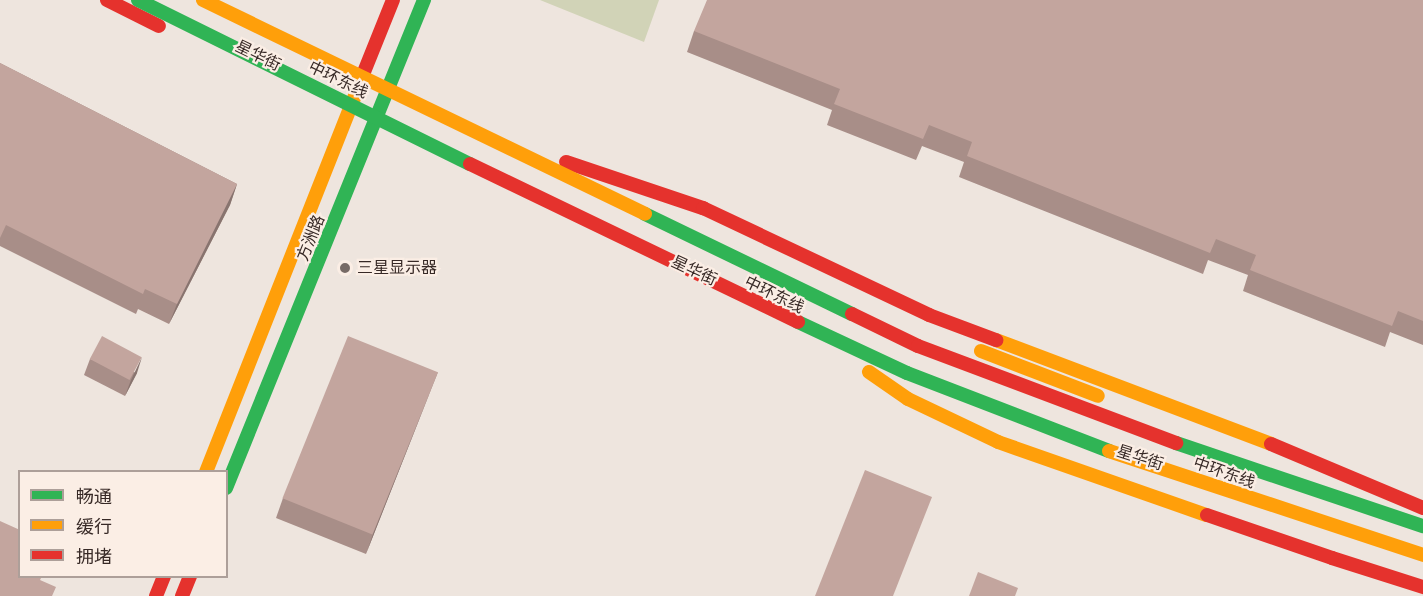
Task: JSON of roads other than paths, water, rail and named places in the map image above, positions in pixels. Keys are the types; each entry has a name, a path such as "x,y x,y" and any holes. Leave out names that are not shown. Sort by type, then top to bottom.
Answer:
{"main road":[{"name":"星华街","path":"107,0 651,270"},
{"name":"中环东线","path":"138,0 804,327 1079,441 1423,555"},
{"name":"中环东线","path":"203,0 918,346 1090,414 1423,526"},
{"path":"240,0 566,162 1027,370 1423,508"},
{"name":"方洲路","path":"206,470 393,0"},
{"name":"方洲路","path":"228,483 373,131 424,0"},
{"path":"566,162 703,208 832,270 1032,357 1285,449 1423,508"},
{"name":"星华街","path":"683,285 1001,429 1423,570"},
{"path":"804,327 909,399 999,442 1423,588"},
{"path":"156,596 163,578"},
{"path":"182,596 189,578"}],"place":[{"name":"三星显示器","path":"345,268"}]}
